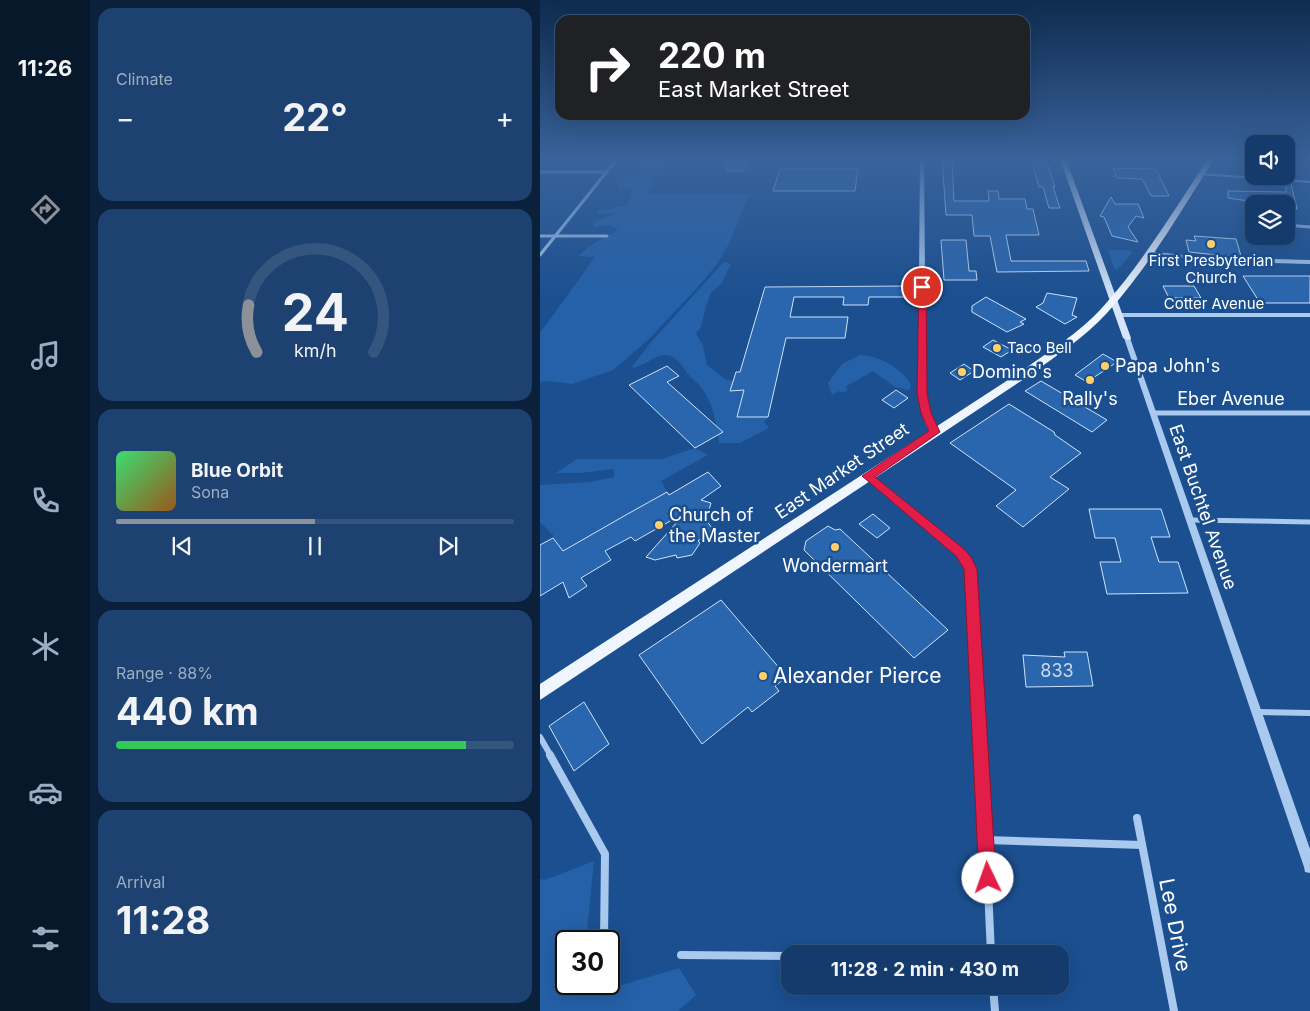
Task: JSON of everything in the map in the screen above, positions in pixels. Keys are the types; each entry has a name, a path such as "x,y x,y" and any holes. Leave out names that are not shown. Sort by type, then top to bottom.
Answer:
{"main road":[{"name":"East Buchtel Avenue","path":"1080,206 1127,338"},
{"name":"East Market Street","path":"540,693 1047,359 1095,321 1113,301 1150,253 1181,206"}],"street":[{"path":"540,255 579,206"},
{"path":"922,206 922,393 926,413 934,432"},
{"path":"1295,225 1310,226"},
{"path":"540,236 608,236"},
{"path":"1150,253 1208,259 1310,262"},
{"name":"Cotter Avenue","path":"1118,315 1310,315"},
{"name":"East Buchtel Avenue","path":"1127,338 1310,867"},
{"name":"Eber Avenue","path":"1153,412 1310,413"},
{"path":"867,476 960,552 967,560 970,569 991,945"},
{"path":"1190,520 1310,522"},
{"path":"1257,712 1310,713"},
{"path":"540,737 605,854 604,930"},
{"name":"Lee Drive","path":"1137,818 1174,1011"},
{"path":"986,840 1142,845"},
{"path":"681,955 781,956"},
{"path":"993,995 994,1011"}],"shaded area":[{"path":"621,206 744,206 730,242 717,264 649,339 613,370 572,384 540,382 540,333 595,257 579,256 592,244 618,230 610,225 593,227 595,221 618,213 597,214 598,211"},
{"path":"1108,250 1127,250 1133,252 1117,270 1114,268"},
{"path":"724,262 731,264 721,284 711,293 701,327 696,333 703,346 707,365 725,379 733,381 731,390 744,390 737,417 768,417 764,422 769,428 740,443 719,443 716,421 709,400 701,387 675,358 664,355 631,368 651,342"},
{"path":"860,355 882,360 897,369 908,380 911,386 909,390 895,387 873,371 845,387 848,390 842,393 839,391 832,395 828,383 842,364"},
{"path":"695,448 708,455 661,481 667,492 563,551 553,538 553,535 540,522 540,485 590,482 614,477 614,469 581,473 556,473 577,459 662,459"},
{"path":"594,861 587,930 555,930 555,995 620,995 620,986 679,968 696,995 678,1011 540,1011 540,879 545,880"}],"building":[{"path":"945,206 1026,206 1027,209 1033,209 1039,235 1006,235 1011,261 1086,261 1089,271 997,272 990,236 974,236 972,215 946,215"},
{"path":"1048,206 1059,206 1060,208 1049,208"},
{"path":"1106,206 1139,206 1144,218 1136,216 1128,227 1138,242 1112,236 1104,217 1100,216"},
{"path":"1194,236 1236,239 1241,256 1189,252 1186,240 1196,241"},
{"path":"941,240 966,240 969,271 976,271 977,280 944,280"},
{"path":"1243,276 1310,276 1310,303 1260,303"},
{"path":"908,286 908,297 869,297 868,305 843,305 844,297 794,297 790,317 848,317 845,338 786,338 768,417 737,417 744,390 730,391 736,372 740,372 765,287"},
{"path":"1163,286 1194,286 1201,298 1169,298"},
{"path":"1047,293 1077,298 1072,315 1077,317 1065,324 1036,307 1043,303"},
{"path":"986,297 1026,319 1020,322 1024,324 1007,332 972,312 972,306"},
{"name":"Taco Bell","path":"993,340 1012,350 1001,357 983,347"},
{"path":"1103,354 1117,362 1087,382 1075,375"},
{"name":"Domino's","path":"964,364 974,371 960,380 950,373"},
{"path":"667,366 679,376 667,382 723,432 695,448 629,385"},
{"path":"1041,381 1107,420 1092,432 1025,391"},
{"path":"896,390 908,398 894,408 882,400"},
{"path":"1009,404 1054,432 1055,435 1081,453 1050,477 1069,489 1023,527 996,506 1016,490 950,443"},
{"name":"Church of the Master","path":"708,472 721,486 701,500 711,503 706,520 713,529 698,541 700,543 692,555 677,558 676,555 655,560 646,557 686,512 635,541 631,537 605,551 611,560 581,578 587,586 569,598 563,582 540,596 540,545 553,538 563,551 667,492 669,495"},
{"path":"1089,509 1161,509 1170,537 1151,537 1159,562 1178,562 1188,593 1107,594 1100,562 1121,562 1115,538 1095,538"},
{"path":"873,514 890,528 877,538 859,524"},
{"path":"828,526 835,530 840,529 948,630 914,658 804,550 806,541"},
{"path":"721,600 787,677 775,686 779,691 752,712 748,707 702,744 639,655"},
{"path":"1064,652 1087,652 1093,686 1026,687 1023,655 1065,657"},
{"path":"584,702 609,744 574,771 549,726"}],"place":[{"name":"First Presbyterian Church","path":"1211,244"},
{"name":"Taco Bell","path":"997,348"},
{"name":"Papa John's","path":"1105,366"},
{"name":"Domino's","path":"962,372"},
{"name":"Rally's","path":"1090,380"},
{"name":"Church of the Master","path":"659,525"},
{"name":"Wondermart","path":"835,547"},
{"name":"Alexander Pierce","path":"763,676"}],"route":[{"path":"922,287 922,393 926,413 934,432 867,476 960,552 967,560 970,569 982,748 988,878"}]}
